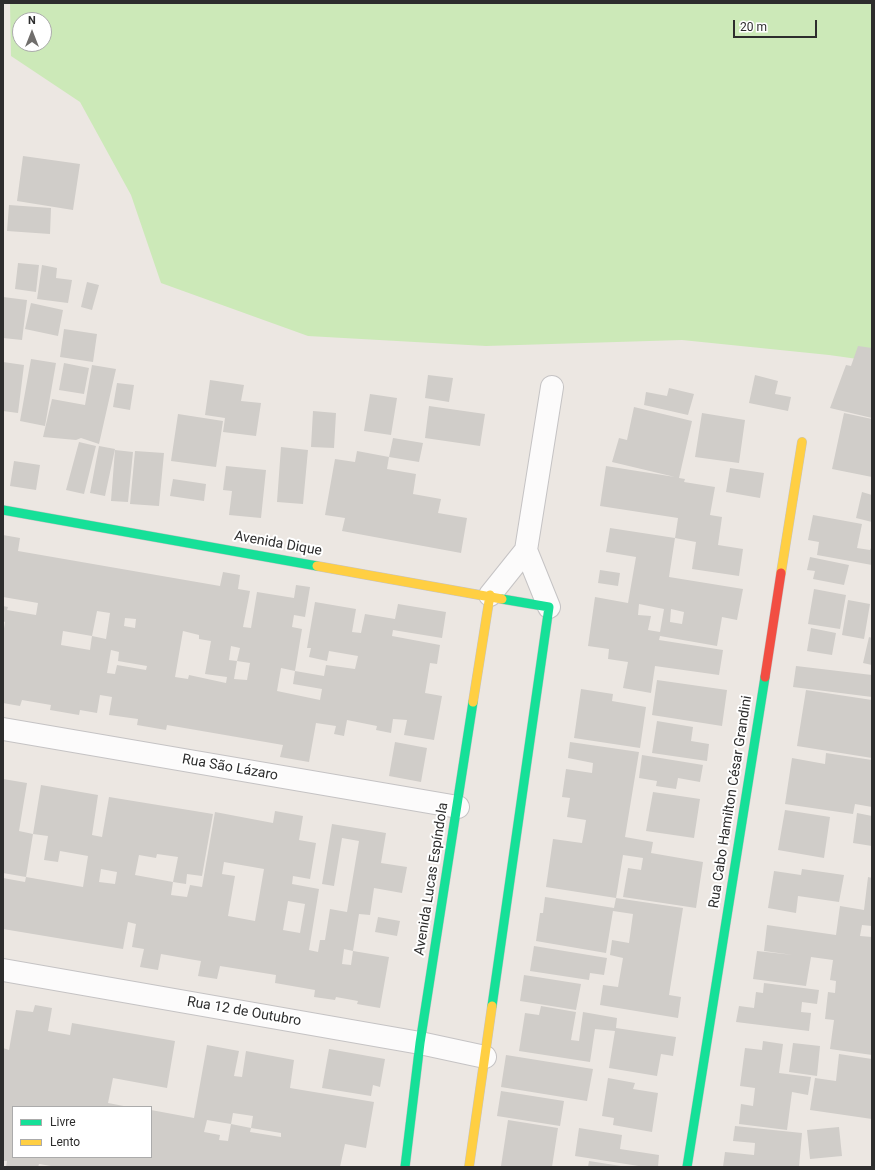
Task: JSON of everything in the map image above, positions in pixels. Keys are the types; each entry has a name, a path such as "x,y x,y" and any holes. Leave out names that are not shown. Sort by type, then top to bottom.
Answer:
{"street":[{"path":"490,595 526,550 552,387"},
{"name":"Rua Cabo Hamilton César Grandini","path":"687,1167 802,442"},
{"name":"Avenida Dique","path":"3,510 490,595 549,607"},
{"path":"469,1167 549,607 526,550"},
{"name":"Avenida Lucas Espíndola","path":"405,1167 420,1043 490,595"},
{"name":"Rua São Lázaro","path":"3,729 458,807"},
{"name":"Rua 12 de Outubro","path":"3,970 420,1043 485,1058"}],"green space":[{"path":"10,3 872,3 872,361 829,355 682,340 486,346 308,336 161,283 131,195 80,102 11,56"}],"building":[{"path":"23,156 80,164 73,210 17,201"},
{"path":"9,205 51,208 50,234 7,231"},
{"path":"18,263 39,265 36,292 15,289"},
{"path":"42,265 57,268 56,278 72,280 68,303 37,299"},
{"path":"87,282 99,285 92,310 81,307"},
{"path":"3,297 27,300 22,340 3,338"},
{"path":"31,303 63,310 58,336 25,329"},
{"path":"64,329 97,334 93,362 60,357"},
{"path":"858,346 872,348 872,418 830,408 846,365 851,366"},
{"path":"31,359 56,363 45,426 20,421"},
{"path":"3,362 24,365 18,413 3,411"},
{"path":"64,363 89,368 84,394 59,390"},
{"path":"92,365 116,369 99,444 81,438 76,440 43,437 52,399 85,405"},
{"path":"428,375 453,378 449,402 425,398"},
{"path":"755,375 778,381 775,394 791,397 788,411 749,403"},
{"path":"210,380 244,385 241,401 261,403 256,436 223,432 225,418 205,415"},
{"path":"117,383 134,385 130,410 113,407"},
{"path":"669,388 694,394 688,415 644,405 646,392 667,396"},
{"path":"370,394 397,398 391,435 364,431"},
{"path":"429,406 485,414 480,446 425,438"},
{"path":"634,407 692,421 679,478 685,479 684,482 715,487 710,515 722,517 718,545 743,549 739,576 692,569 696,542 675,538 678,518 600,506 606,466 675,477 612,462 619,438 627,440"},
{"path":"313,411 336,413 334,448 311,447"},
{"path":"702,413 745,420 739,463 695,457"},
{"path":"844,413 872,419 872,477 832,469"},
{"path":"178,414 223,421 216,467 171,461"},
{"path":"393,438 423,443 419,462 389,457"},
{"path":"79,442 96,446 84,494 66,490"},
{"path":"99,446 115,449 105,496 90,493"},
{"path":"281,447 308,450 303,504 277,502"},
{"path":"115,450 133,452 128,502 111,501"},
{"path":"135,451 164,453 159,506 130,504"},
{"path":"357,451 389,457 387,469 416,474 413,494 441,499 438,513 467,518 461,553 342,531 345,518 325,515 335,459 355,462"},
{"path":"14,461 40,465 36,490 10,486"},
{"path":"226,466 266,470 261,518 229,515 232,491 223,490"},
{"path":"730,468 764,473 760,498 726,492"},
{"path":"173,479 206,484 204,501 170,496"},
{"path":"862,492 872,495 872,522 856,518"},
{"path":"813,515 862,524 857,548 870,550 872,546 872,565 817,555 819,542 808,540"},
{"path":"610,528 675,538 669,577 743,589 737,620 722,617 717,646 660,636 659,640 723,650 719,675 655,666 651,693 623,688 628,662 608,659 609,649 588,646 595,597 628,603 636,557 606,552","holes":["639,604 664,609 660,632 648,630 651,616 638,615","671,609 684,612 682,624 670,622"]},
{"path":"3,535 20,538 18,551 220,586 223,572 240,575 238,589 250,591 243,627 251,628 257,592 294,598 296,585 310,587 305,617 294,615 292,627 302,629 295,671 324,676 326,665 355,669 358,656 329,651 327,661 309,657 311,648 307,648 315,602 356,609 352,632 361,633 365,614 395,619 398,604 446,612 442,638 393,630 392,636 440,645 437,664 430,663 425,693 442,696 434,740 404,735 407,720 393,719 391,733 376,730 377,726 347,720 344,736 334,734 336,726 316,723 309,762 280,757 283,745 167,725 166,730 137,725 138,719 109,715 112,697 100,695 97,713 80,710 79,715 50,710 51,705 22,700 20,706 3,703 3,635 5,622 3,621 3,606 8,607 7,610 36,615 38,603 3,597","holes":["97,611 110,613 106,639 92,636","125,618 136,619 135,628 124,626","63,631 92,636 90,650 61,645","183,631 199,635 199,639 211,641 205,674 227,677 226,683 189,675 188,679 175,677","231,646 240,648 237,661 229,660","111,650 119,652 118,661 147,666 146,670 117,665 115,674 107,673","237,661 250,663 247,680 234,679","281,668 295,671 293,684 322,689 320,700 277,691"]},
{"path":"810,557 849,565 844,585 813,579 815,571 807,570"},
{"path":"600,570 620,573 618,586 598,583"},
{"path":"814,589 846,595 840,629 808,624"},
{"path":"848,600 870,604 864,639 842,635"},
{"path":"811,628 836,633 832,655 807,651"},
{"path":"869,637 872,638 872,665 863,663"},
{"path":"796,666 872,675 872,697 793,687"},
{"path":"657,680 727,690 722,726 652,715"},
{"path":"581,689 613,694 612,701 646,707 640,748 574,738"},
{"path":"806,690 872,700 872,758 797,746"},
{"path":"657,721 693,727 691,741 709,744 707,761 652,753"},
{"path":"395,742 427,748 421,782 389,776"},
{"path":"570,742 639,752 625,837 653,842 651,853 703,862 696,908 623,897 628,868 641,870 643,858 623,855 616,898 546,887 553,839 582,843 586,820 567,817 570,798 562,797 566,769 592,773 593,763 568,758"},
{"path":"826,753 872,760 872,807 855,804 853,814 785,804 792,758 825,764"},
{"path":"642,755 703,765 700,782 678,778 676,789 656,786 657,781 639,778"},
{"path":"3,779 27,783 19,831 33,834 26,877 3,873"},
{"path":"41,785 98,795 92,835 102,837 109,797 213,814 202,876 187,874 186,884 173,882 171,895 187,897 190,885 202,887 215,812 273,823 275,811 303,816 299,840 316,843 310,879 293,876 292,884 319,889 309,950 318,952 320,940 325,940 330,909 347,912 359,841 342,838 334,886 322,884 332,824 386,833 381,863 407,867 402,893 374,888 370,915 359,914 353,951 389,957 380,1008 357,1004 358,1001 336,997 335,1000 314,997 315,990 275,983 276,975 220,966 217,979 198,976 201,961 161,954 158,970 140,967 144,949 132,947 136,924 128,922 123,949 3,929 3,878 25,882 26,877 83,887 88,856 60,851 58,862 44,860 48,836 33,834","holes":["157,854 178,857 173,882 135,875 139,855 156,858","224,862 264,869 255,921 228,916 235,876 222,874","101,869 117,872 115,884 99,882","288,901 305,904 300,933 283,930","344,949 353,951 351,965 342,964"]},
{"path":"653,792 700,799 694,838 646,831"},
{"path":"785,810 830,817 824,858 778,850"},
{"path":"857,813 872,816 872,846 853,843"},
{"path":"802,869 844,875 839,902 798,896 796,913 768,908 774,871 801,875"},
{"path":"868,877 872,878 872,926 862,925 860,936 872,937 872,1055 830,1049 834,1020 825,1019 828,992 835,993 836,981 830,980 833,960 811,957 806,986 753,979 757,951 793,955 764,951 767,925 836,935 840,906 864,910"},
{"path":"545,897 614,908 616,898 683,908 669,995 681,997 678,1018 600,1005 603,985 618,987 623,958 610,955 612,940 629,943 633,914 613,911 606,953 536,941 540,913 543,913"},
{"path":"378,917 400,921 397,936 375,932"},
{"path":"534,946 607,958 604,975 590,973 589,980 530,971"},
{"path":"524,975 581,984 576,1010 520,1001"},
{"path":"764,983 819,990 817,1004 802,1002 801,1012 811,1013 809,1031 736,1022 739,1006 754,1008 756,992 763,993"},
{"path":"35,1005 52,1008 48,1031 70,1035 72,1023 175,1041 167,1088 113,1078 108,1103 124,1106 12,1106 12,1158 152,1158 152,1110 194,1118 207,1045 239,1051 234,1076 242,1077 246,1051 294,1060 290,1088 374,1102 366,1148 345,1144 340,1167 57,1167 39,1164 38,1167 6,1167 7,1161 3,1161 3,1048 9,1050 16,1010 33,1012","holes":["233,1113 253,1116 251,1128 231,1124","207,1120 231,1124 228,1141 219,1140 220,1135 204,1132","251,1128 281,1133 281,1137 250,1132"]},
{"path":"541,1006 576,1012 571,1040 579,1041 583,1012 617,1018 616,1028 676,1037 673,1056 661,1054 657,1076 609,1068 615,1031 595,1029 590,1062 519,1051 525,1013 539,1015"},
{"path":"763,1041 783,1044 779,1073 811,1077 808,1095 792,1092 787,1130 739,1124 741,1104 753,1106 755,1088 740,1086 745,1048 762,1050"},
{"path":"793,1043 820,1046 817,1076 789,1072"},
{"path":"329,1049 385,1059 380,1087 373,1085 371,1096 322,1088"},
{"path":"839,1054 872,1059 872,1119 810,1110 815,1078 836,1081"},
{"path":"506,1055 593,1069 587,1101 501,1087"},
{"path":"608,1078 635,1083 633,1089 658,1093 652,1132 613,1125 614,1118 602,1116"},
{"path":"501,1091 564,1101 560,1126 497,1116"},
{"path":"508,1120 558,1128 552,1167 501,1166"},
{"path":"735,1126 802,1133 799,1167 723,1167 725,1152 754,1155 755,1143 733,1141"},
{"path":"839,1127 842,1156 810,1159 807,1130"},
{"path":"579,1128 622,1135 620,1149 659,1155 658,1167 645,1167 575,1156"},
{"path":"589,1161 621,1166 621,1167 588,1167"}],"traffic: fast":[{"path":"3,510 317,566"},
{"path":"492,1006 549,607 502,599"},
{"path":"687,1167 765,677"},
{"path":"405,1167 420,1043 473,702"}],"traffic: slow":[{"path":"781,573 802,442"},
{"path":"317,566 502,599"},
{"path":"473,702 490,595"},
{"path":"469,1167 492,1006"}],"traffic: jam":[{"path":"765,677 781,573"}]}
